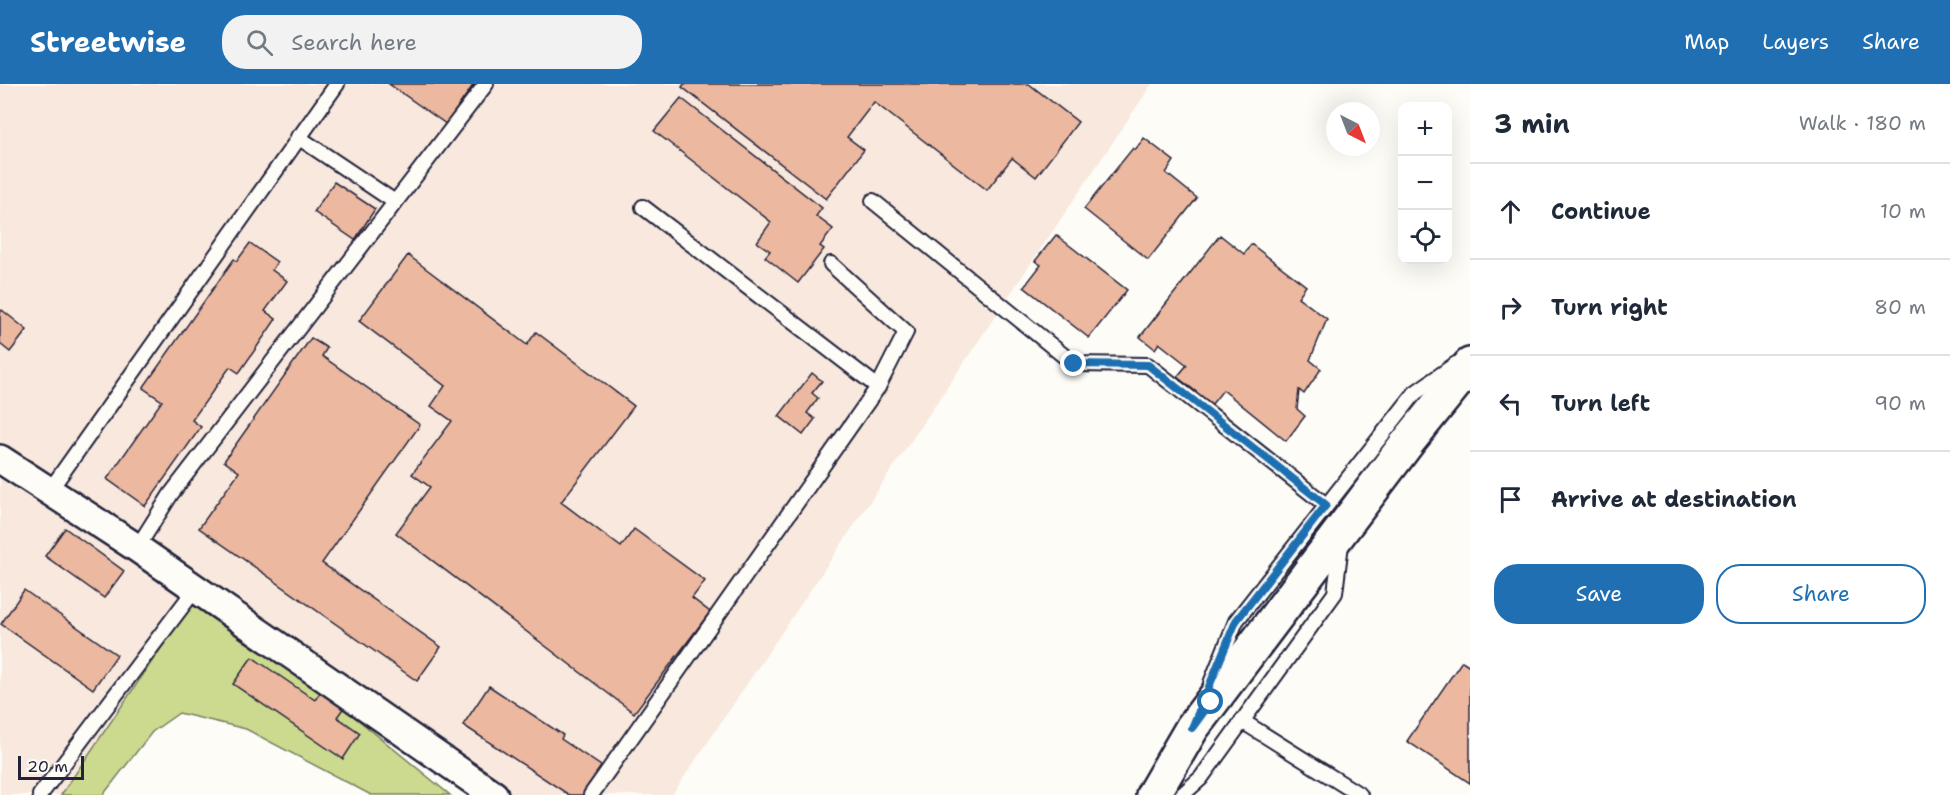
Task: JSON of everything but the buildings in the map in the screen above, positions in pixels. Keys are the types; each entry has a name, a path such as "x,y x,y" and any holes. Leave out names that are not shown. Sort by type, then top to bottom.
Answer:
{"main road":[{"path":"1153,795 1192,728 1334,516 1470,365"}],"street":[{"path":"0,459 196,588 494,795"}],"lane":[{"path":"50,490 298,136 337,84"},
{"path":"137,548 171,494 486,84"},
{"path":"298,136 395,202"},
{"path":"873,201 1074,364 1148,365 1334,516"},
{"path":"643,207 878,387"},
{"path":"591,795 878,387 906,332 831,264"},
{"path":"1182,795 1201,778 1335,593 1334,516 1415,393 1470,354"},
{"path":"40,795 196,588"},
{"path":"1242,721 1360,795"}],"shaded area":[{"path":"0,84 1152,84 672,795 508,795 198,594 61,795 0,795"}],"green space":[{"path":"198,594 235,619 450,795 371,795 246,729 179,713 152,732 103,795 61,795"}],"route":[{"path":"1074,364 1148,365 1326,505 1236,621 1192,728 1211,702"}]}
